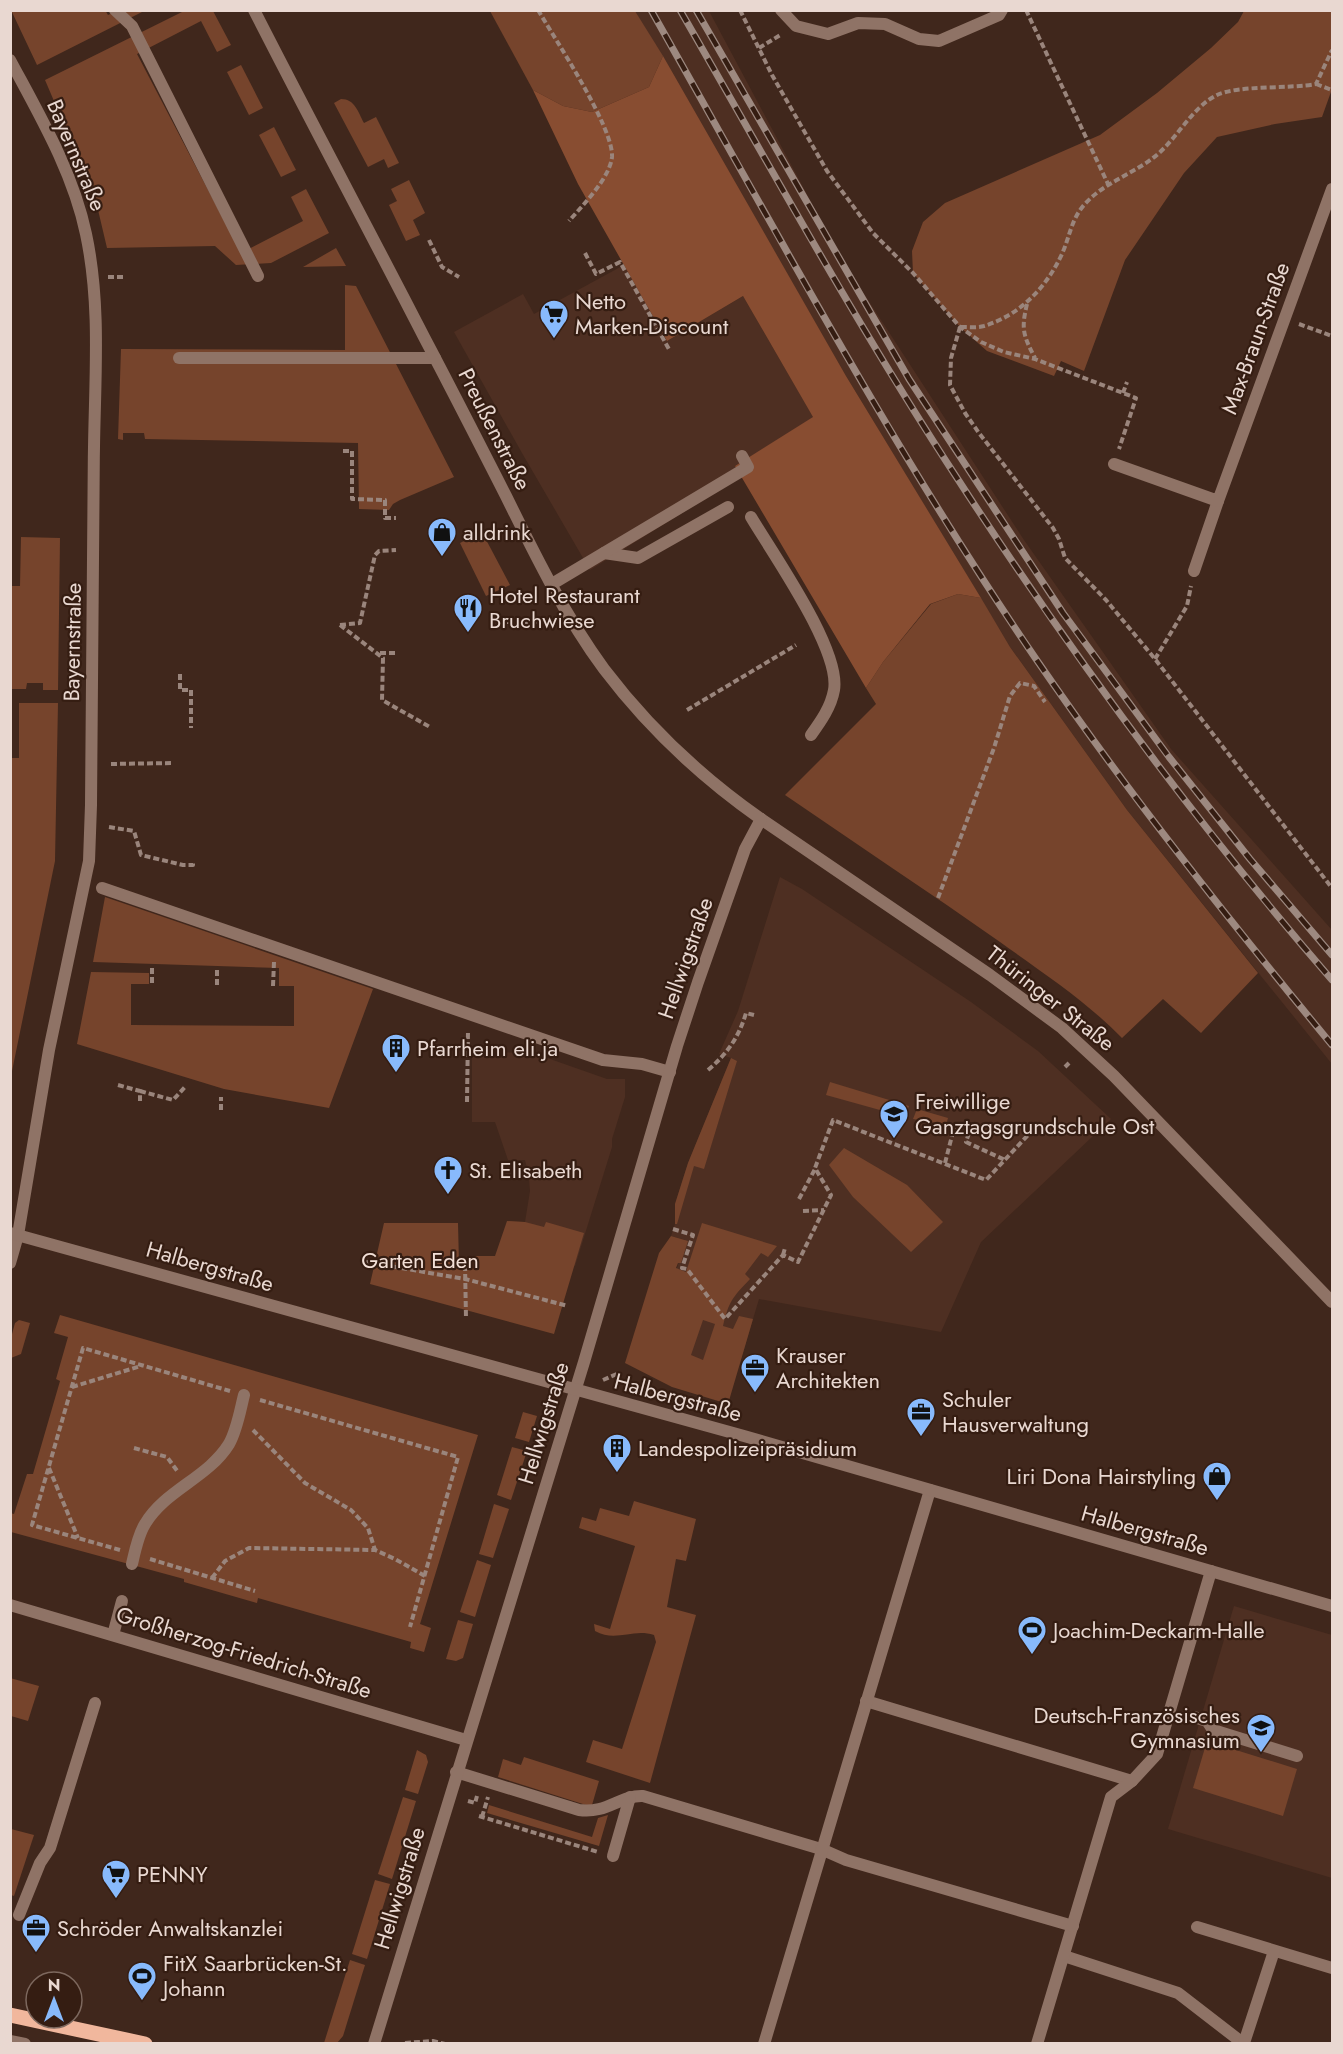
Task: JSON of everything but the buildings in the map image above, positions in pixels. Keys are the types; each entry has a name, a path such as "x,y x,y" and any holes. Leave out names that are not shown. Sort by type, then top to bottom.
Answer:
{"main road":[{"path":"10,2015 145,2043"}],"street":[{"path":"115,10 132,26 258,276"},
{"name":"Preußenstraße","path":"254,10 552,584 603,668 636,708 674,748 715,786 761,819"},
{"path":"781,10 796,26 828,34 858,23 885,24 919,39 939,41 999,15 1002,10"},
{"name":"Bayernstraße","path":"10,60 51,136 77,202 86,233 93,277 96,368 89,861 49,1050 10,1263"},
{"name":"Max-Braun-Straße","path":"1194,571 1332,189"},
{"path":"179,358 435,358"},
{"path":"552,584 748,466 742,456"},
{"path":"1114,464 1218,501"},
{"path":"604,553 638,558 728,507"},
{"path":"751,517 814,621 831,656 835,688 828,711 811,735"},
{"name":"Hellwigstraße","path":"374,2043 698,982 745,849 761,819"},
{"name":"Thüringer Straße","path":"761,819 990,975 1062,1028 1114,1076 1332,1302"},
{"path":"102,888 603,1060 642,1064 670,1072"},
{"name":"Halbergstraße","path":"14,1234 744,1436 1332,1606"},
{"path":"132,1564 144,1525 155,1510 207,1470 230,1442 244,1395"},
{"path":"764,2043 930,1490"},
{"path":"1037,2043 1111,1797 1132,1781 1157,1754 1211,1571"},
{"path":"113,1635 122,1601"},
{"name":"Großherzog-Friedrich-Straße","path":"10,1605 466,1740"},
{"path":"866,1701 1132,1781"},
{"path":"20,1915 40,1863 50,1848 95,1702"},
{"path":"1194,1717 1207,1721 1213,1730 1297,1756"},
{"path":"456,1772 590,1812 630,1797 643,1796 821,1849 846,1860 1073,1926"},
{"path":"613,1856 630,1797"},
{"path":"1197,1927 1332,1968"},
{"path":"1064,1956 1178,1993 1244,2043 1274,1951"},
{"path":"10,2041 25,2043"}],"path":[{"path":"538,10 607,131 612,157 607,173 569,221"},
{"path":"740,10 772,75 827,171 873,233 913,273 960,327 981,342 996,349 1035,359 1136,398 1114,464"},
{"path":"1026,10 1108,184"},
{"path":"759,48 796,26"},
{"path":"1316,84 1332,50"},
{"path":"960,327 982,327 1011,315 1027,304 1050,275 1063,252 1072,221 1085,203 1108,184 1158,154 1181,131 1200,105 1218,94 1235,90 1300,87 1316,84 1332,90"},
{"path":"429,240 442,267 459,277"},
{"path":"585,253 596,274 620,261 670,351"},
{"path":"114,277 125,277"},
{"path":"1027,304 1022,325 1026,341 1035,359"},
{"path":"1284,318 1332,336"},
{"path":"960,327 951,358 950,385 965,413 1053,528 1065,558 1106,600 1155,658 1332,888"},
{"path":"1123,393 1127,382"},
{"path":"343,451 352,451 352,499 385,500 386,518 396,518"},
{"path":"396,550 379,551 375,555 360,623 340,625 382,658 382,700 430,727"},
{"path":"1155,658 1187,606 1194,571"},
{"path":"498,622 540,622"},
{"path":"687,710 796,645"},
{"path":"380,653 396,653"},
{"path":"180,674 180,690 191,690 191,728"},
{"path":"938,898 994,748 1010,696 1020,683 1034,686 1045,702"},
{"path":"111,764 173,763"},
{"path":"109,827 134,831 141,855 183,865 193,865 193,861"},
{"path":"152,968 152,984"},
{"path":"217,970 217,985"},
{"path":"467,1102 468,1013"},
{"path":"708,1070 724,1056 741,1030 746,1013 754,1015"},
{"path":"118,1084 173,1100 185,1087"},
{"path":"140,1091 140,1101"},
{"path":"221,1097 221,1110"},
{"path":"799,1199 815,1168 833,1120 986,1180 1029,1134"},
{"path":"945,1163 954,1128"},
{"path":"969,1133 966,1142 1005,1160"},
{"path":"783,1255 798,1262 831,1195 815,1168"},
{"path":"803,1211 824,1210"},
{"path":"673,1229 693,1235 682,1268 687,1269 725,1319 783,1255 785,1248"},
{"path":"366,1262 465,1280 568,1306"},
{"path":"465,1265 466,1318"},
{"path":"72,1387 142,1365"},
{"path":"237,1422 249,1426 304,1483 351,1510 368,1528 375,1550"},
{"path":"134,1448 167,1457 188,1484"},
{"path":"49,1467 78,1538"},
{"path":"212,1578 225,1561 249,1548 375,1550 425,1576"},
{"path":"468,1801 475,1803 478,1794 488,1797 481,1816 613,1856"},
{"path":"405,2043 433,2041 446,2043"}],"shaded area":[{"path":"635,11 709,11 842,260 1024,540 1171,749 1332,930 1332,1064 1127,810 1010,647 846,376"},
{"path":"663,56 846,376 981,598 958,594 930,604 883,662 866,688 735,466 813,417 743,296 667,341 578,184 533,90 563,106 592,112 649,87"},
{"path":"624,265 667,341 743,296 814,418 735,466 742,476 590,570 454,332 523,294 534,314"},
{"name":"Freiwillige Ganztagsgrundschule Ost","path":"780,877 802,889 971,1002 1038,1051 1111,1119 981,1242 941,1332 759,1299 739,1366 651,1359 685,1240 671,1236 675,1224 675,1204 688,1163 731,1058 719,1054 738,1011"},
{"path":"472,1047 482,1047 483,1052 533,1053 607,1079 625,1079 625,1097 612,1139 612,1147 575,1266 507,1221 525,1222 530,1191 529,1178 525,1160 508,1160 495,1122 472,1122"},
{"name":"Deutsch-Französisches Gymnasium","path":"1234,1606 1332,1635 1332,1878 1168,1829"}],"green space":[{"path":"11,10 105,10 108,15 117,11 144,11 37,65"},
{"path":"184,11 213,11 231,45 217,52 201,21 137,54 241,253 303,221 291,197 306,189 329,233 271,263 236,265 215,246 107,248 95,197 45,80"},
{"path":"490,11 635,11 663,56 649,87 592,112 563,106 533,90"},
{"path":"1244,11 1332,11 1332,89 1322,117 1275,124 1217,137 1184,173 1125,260 1084,371 1061,361 1054,376 987,351 960,327 913,273 912,251 923,222 945,203 1100,135 1157,93 1211,48 1238,22"},
{"path":"241,65 263,108 249,115 227,72"},
{"path":"341,99 353,104 364,123 376,117 399,163 388,168 384,159 368,167 334,103"},
{"path":"274,127 296,170 281,177 259,135"},
{"path":"409,180 425,213 413,220 420,235 406,241 389,205 397,201 391,189"},
{"path":"336,248 346,266 303,267"},
{"path":"345,285 356,286 454,477 400,500 389,510 359,509 358,443 145,439 144,433 123,433 123,440 118,439 121,349 345,350"},
{"path":"482,532 510,585 486,596 460,543"},
{"path":"21,537 60,538 58,690 43,690 43,683 27,683 26,689 11,689 11,586 20,586"},
{"path":"958,594 981,598 1010,647 1127,810 1258,973 1201,1033 1163,999 1122,1038 1094,1012 1048,976 785,795 876,704 866,688 883,662 931,604"},
{"path":"19,703 58,703 55,861 11,1076 10,758 19,758"},
{"path":"105,897 373,989 329,1108 224,1089 77,1044 91,972 149,973 149,984 131,984 131,1025 294,1026 294,986 279,986 279,968 93,962"},
{"path":"731,1058 737,1061 704,1169 694,1166 677,1224 675,1224 675,1204 688,1163"},
{"path":"830,1082 909,1106 905,1117 826,1095"},
{"path":"917,1109 948,1118 946,1125 913,1119"},
{"path":"844,1148 907,1185 943,1222 911,1252 853,1197 829,1165"},
{"name":"Garten Eden","path":"507,1221 525,1222 544,1227 546,1222 584,1233 554,1334 370,1284 384,1223 458,1223 459,1264 470,1265 470,1256 495,1256"},
{"path":"702,1223 777,1246 768,1257 761,1253 745,1274 750,1279 735,1296 727,1311 723,1326 733,1329 739,1316 753,1319 728,1404 672,1387 625,1363 659,1253 671,1236 688,1241 681,1263 678,1263 676,1268 686,1272","holes":["703,1320 715,1324 703,1360 691,1355"]},
{"path":"60,1315 478,1435 420,1624 431,1628 424,1652 410,1648 411,1642 258,1598 257,1603 184,1582 184,1579 11,1532 10,1513 14,1514 27,1474 33,1474 60,1381 56,1379 68,1337 54,1333"},
{"path":"19,1320 30,1323 21,1354 11,1358 11,1338 15,1323"},
{"path":"523,1412 537,1416 529,1442 515,1438"},
{"path":"512,1447 527,1451 511,1500 497,1495"},
{"path":"634,1501 696,1519 686,1561 676,1559 667,1607 696,1615 650,1783 586,1762 593,1740 622,1749 656,1642 654,1635 646,1633 610,1636 595,1631 594,1624 610,1629 635,1546 579,1528 582,1517 596,1521 600,1508 629,1516"},
{"path":"494,1504 509,1509 493,1558 479,1554"},
{"path":"477,1560 491,1565 475,1617 460,1612"},
{"path":"458,1620 473,1624 463,1658 456,1661 446,1659"},
{"path":"10,1678 39,1686 28,1721 11,1716"},
{"path":"1207,1741 1297,1769 1283,1816 1193,1788"},
{"path":"417,1750 426,1755 428,1762 418,1794 405,1790"},
{"path":"524,1757 599,1781 592,1805 498,1777 503,1759 521,1765"},
{"path":"403,1797 416,1801 392,1879 378,1874"},
{"path":"489,1805 592,1837 598,1818 608,1815 599,1846 487,1813"},
{"path":"11,1829 34,1835 14,1896 11,1895"},
{"path":"375,1880 390,1884 367,1959 352,1954"},
{"path":"350,1960 365,1965 343,2036 337,2043 324,2043"}],"railway":[{"path":"651,10 884,420 984,581 1071,709 1143,807 1332,1045"},
{"path":"680,10 886,366 1002,546 1091,674 1184,799 1332,980"},
{"path":"696,10 909,379 1063,613 1169,757 1250,859 1332,955"}],"place":[{"name":"Netto Marken-Discount","path":"554,340"},
{"name":"alldrink","path":"442,558"},
{"name":"Hotel Restaurant Bruchwiese","path":"468,634"},
{"name":"Pfarrheim eli.ja","path":"396,1074"},
{"name":"Freiwillige Ganztagsgrundschule Ost","path":"894,1140"},
{"name":"St. Elisabeth","path":"448,1196"},
{"name":"Krauser Architekten","path":"755,1394"},
{"name":"Schuler Hausverwaltung","path":"921,1438"},
{"name":"Landespolizeipräsidium","path":"617,1474"},
{"name":"Liri Dona Hairstyling","path":"1217,1502"},
{"name":"Joachim-Deckarm-Halle","path":"1032,1656"},
{"name":"Deutsch-Französisches Gymnasium","path":"1261,1754"},
{"name":"PENNY","path":"116,1900"},
{"name":"Schröder Anwaltskanzlei","path":"36,1954"},
{"name":"FitX Saarbrücken-St. Johann","path":"142,2002"}]}
